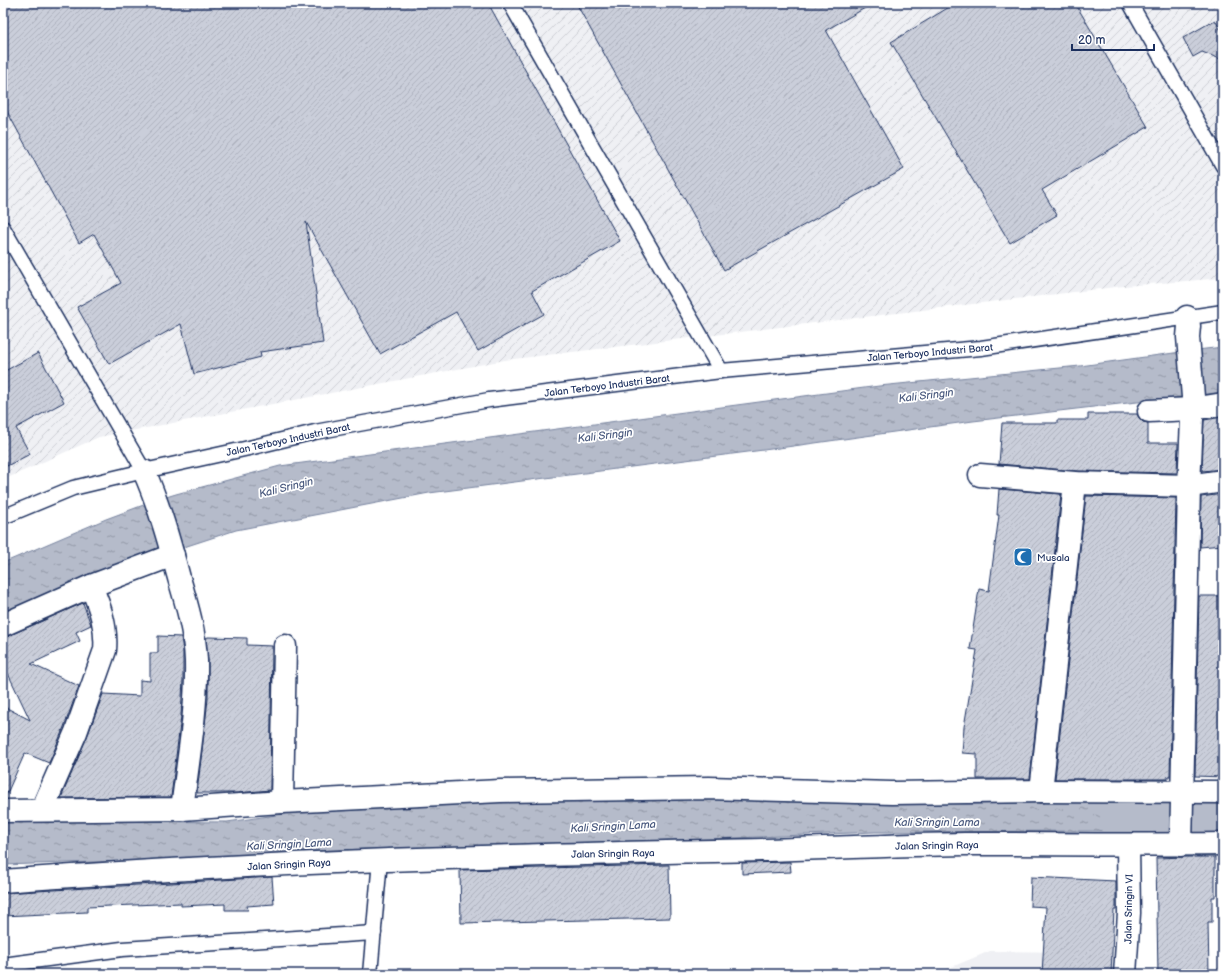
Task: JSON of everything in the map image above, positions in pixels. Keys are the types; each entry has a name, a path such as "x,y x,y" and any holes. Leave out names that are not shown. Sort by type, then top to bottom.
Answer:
{"street":[{"path":"1182,842 1192,403 1188,327"},
{"path":"1149,411 1192,403 1223,404"},
{"path":"980,475 1075,483 1189,486 1223,482"},
{"path":"148,480 172,552 193,629 196,660 194,710 182,809"},
{"path":"1041,791 1075,483"},
{"path":"3,625 172,552"},
{"path":"42,810 76,732 105,650 105,624 91,586"},
{"path":"282,802 285,646"},
{"path":"3,811 182,809 282,802 500,791 709,788 892,793 1041,791 1182,798 1223,792"},
{"name":"Jalan Sringin Raya","path":"3,881 206,868 540,854 784,850 963,844 1128,845 1182,842 1223,844"},
{"name":"Jalan Sringin VI","path":"1125,974 1129,913 1128,845"}],"lane":[{"path":"510,3 721,371"},
{"path":"1130,3 1223,166"},
{"path":"3,228 148,480"},
{"name":"Jalan Terboyo Industri Barat","path":"3,517 73,488 148,480 249,448 316,432 489,400 721,371 981,348 1188,327 1223,312"},
{"path":"370,974 380,860"},
{"path":"3,965 122,949 374,933"}],"shaded area":[{"path":"3,3 1223,3 1223,278 1124,286 505,360 99,437 3,480"},
{"path":"990,951 1072,952 1072,974 935,974"}],"water":[{"path":"1223,347 1223,392 1200,395 1197,350"},
{"name":"Kali Sringin","path":"1181,352 1185,397 973,421 779,448 429,493 236,530 181,548 163,498 280,466 879,386 1080,366"},
{"path":"149,503 165,553 3,613 3,563 106,519"},
{"path":"600,795 973,804 1171,800 1173,832 875,832 710,839 302,851 186,859 3,865 3,820 227,822 319,809"}],"building":[{"path":"3,3 488,3 620,241 532,291 544,314 478,351 456,312 380,354 306,222 323,343 260,352 261,357 194,374 181,324 109,364 77,307 121,283 94,234 79,243 3,104"},
{"path":"576,3 874,3 826,30 904,169 724,270"},
{"path":"956,3 1075,3 1148,127 1042,190 1057,215 1010,243 891,42"},
{"path":"1215,20 1223,34 1223,60 1202,52 1193,57 1183,38"},
{"path":"38,353 64,402 16,428 30,454 3,468 3,372"},
{"path":"1088,414 1137,414 1143,422 1148,423 1148,443 1178,443 1177,473 1076,471 999,464 1002,423 1057,423 1057,420 1088,420"},
{"path":"1223,417 1223,469 1202,471 1204,420"},
{"path":"999,489 1061,494 1030,779 977,779 977,754 962,753 964,727 977,650 970,649 979,589 989,591 999,515 997,515"},
{"path":"1223,494 1223,545 1200,547 1201,497"},
{"path":"1086,496 1176,498 1170,776 1168,776 1168,779 1055,779"},
{"path":"1199,596 1223,596 1223,777 1195,776"},
{"path":"83,603 91,625 76,632 80,641 31,664 79,686 64,727 49,763 25,753 5,798 3,798 3,706 30,720 3,663 3,637"},
{"path":"158,636 181,637 183,651 181,716 171,797 61,798 87,737 103,694 140,696 140,680 150,681 150,653 158,653"},
{"path":"206,638 247,638 247,645 272,646 270,790 237,793 197,793 208,699 208,661"},
{"path":"1215,857 1215,897 1212,897 1212,922 1208,922 1209,974 1158,974 1156,858"},
{"path":"790,862 791,872 742,874 742,863"},
{"path":"669,865 670,918 461,923 460,870"},
{"path":"272,877 274,904 247,906 248,910 225,910 225,904 181,906 181,903 87,907 87,912 3,916 3,893"},
{"path":"1031,877 1116,881 1116,910 1114,910 1111,974 1042,974 1046,907 1030,906"}],"waterway":[{"name":"Kali Sringin Lama","path":"1124,821 1223,820"}],"place":[{"name":"Musala","path":"1023,557"}]}
